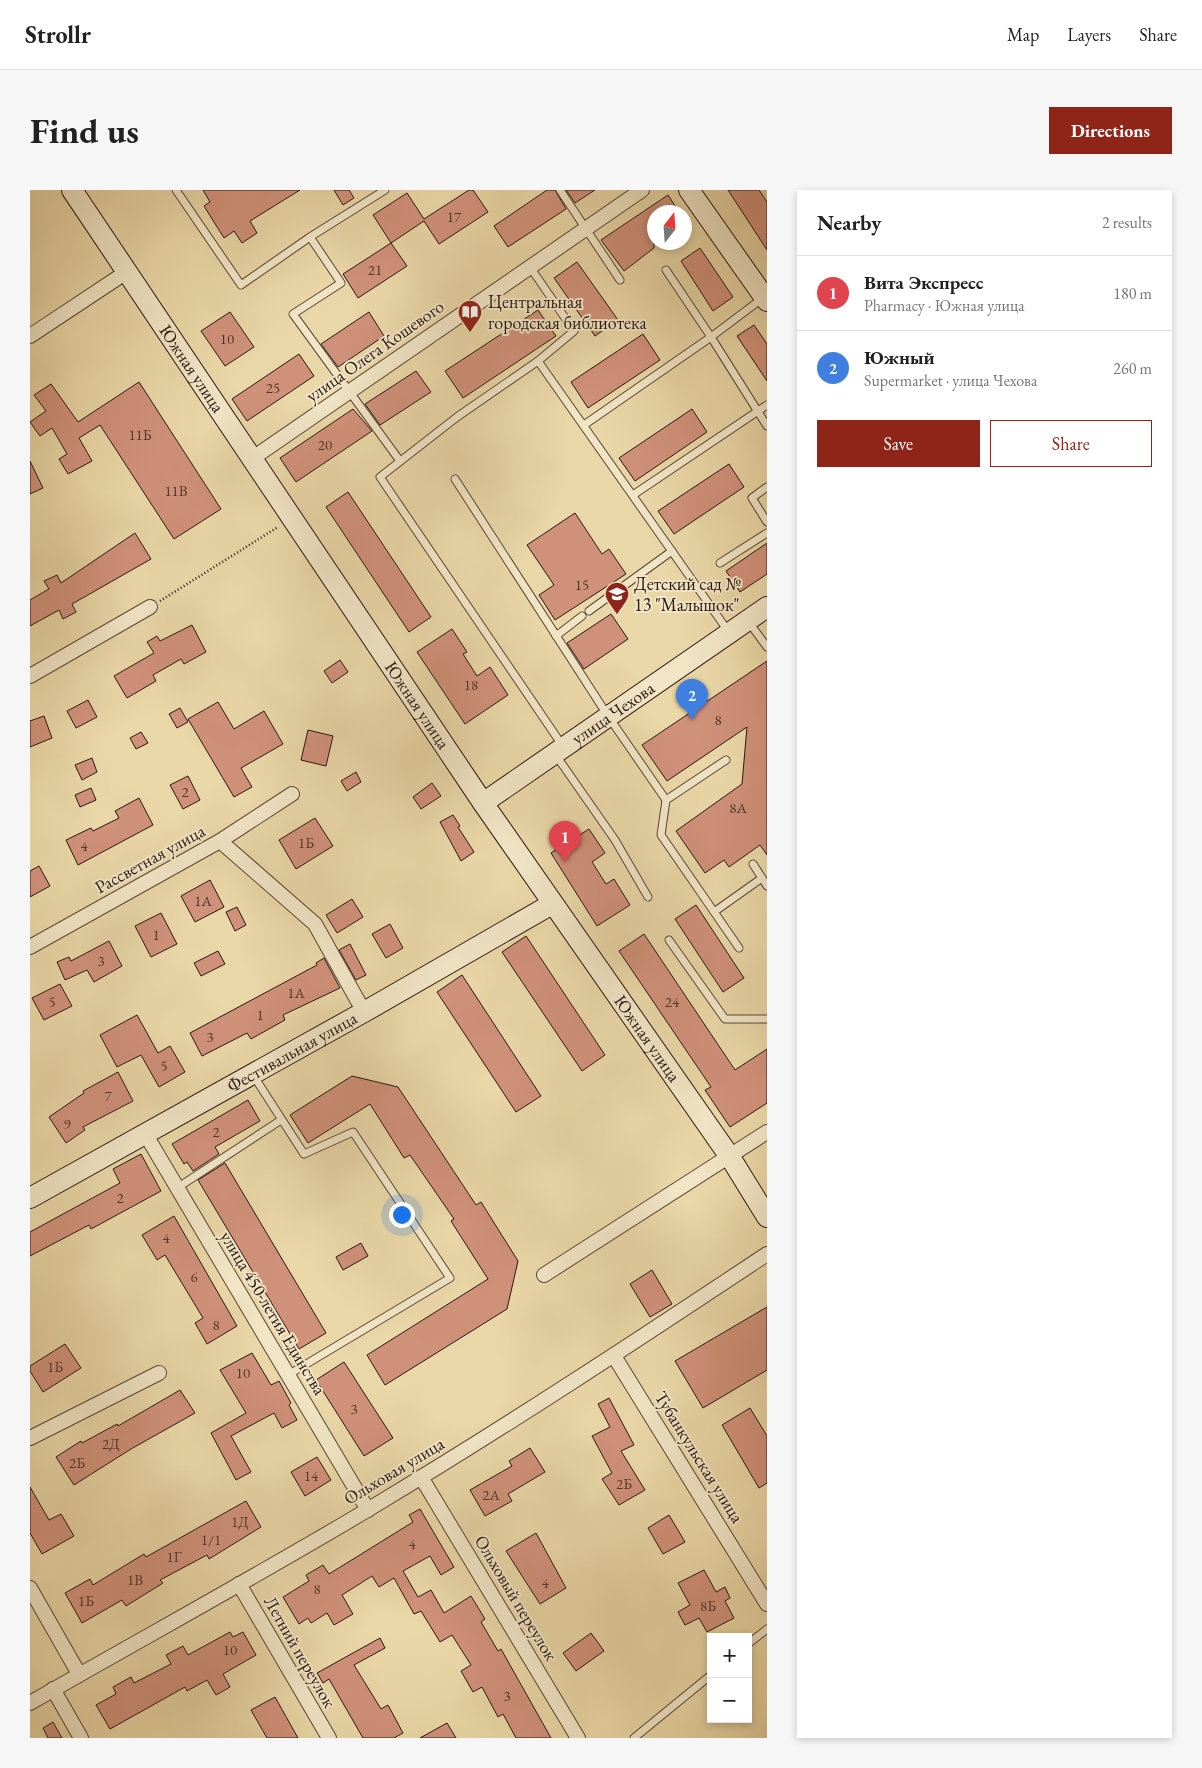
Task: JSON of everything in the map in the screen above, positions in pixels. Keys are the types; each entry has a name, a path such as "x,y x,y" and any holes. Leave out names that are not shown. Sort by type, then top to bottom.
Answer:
{"street":[{"name":"Южная улица","path":"72,190 483,803 730,1157 767,1217"},
{"name":"улица Олега Кошевого","path":"253,458 642,190"},
{"path":"689,190 766,299"},
{"path":"30,336 128,271"},
{"path":"30,676 150,607"},
{"name":"улица Чехова","path":"483,803 767,607"},
{"path":"220,841 292,794"},
{"name":"Рассветная улица","path":"30,947 220,841 314,924 364,1012"},
{"name":"Фестивальная улица","path":"30,1198 364,1012 552,904"},
{"path":"544,1275 767,1132"},
{"name":"улица 450-летия Единства","path":"146,1134 368,1510"},
{"name":"Ольховая улица","path":"30,1703 368,1510 614,1356 767,1254"},
{"name":"Тубанкульская улица","path":"614,1356 767,1604"},
{"path":"30,1438 159,1373"},
{"name":"Ольховый переулок","path":"421,1477 578,1738"},
{"name":"Летний переулок","path":"239,1584 329,1738"},
{"path":"30,1588 80,1674"},
{"path":"53,1690 81,1738"}],"lane":[{"path":"176,190 241,285 310,237 385,190"},
{"path":"560,190 620,280"},
{"path":"310,237 341,283 293,314 400,462"},
{"path":"530,267 574,331 538,361 457,417 380,477 559,750 615,840 648,898"},
{"path":"666,270 767,426"},
{"path":"584,425 766,299"},
{"path":"538,361 729,633"},
{"path":"633,495 767,405"},
{"path":"455,479 608,716 666,800 661,835 739,948"},
{"path":"767,487 752,498 767,522"},
{"path":"720,563 767,533"},
{"path":"590,612 672,551"},
{"path":"556,636 582,616"},
{"path":"748,620 767,647"},
{"path":"666,800 726,760"},
{"path":"753,864 767,886"},
{"path":"714,912 762,878"},
{"path":"670,940 725,1019 767,1019"},
{"path":"252,1073 304,1154 353,1132 450,1278 288,1374"},
{"path":"177,1188 281,1120"},
{"path":"752,1641 767,1629"},
{"path":"634,1738 707,1678"}],"path":[{"path":"150,607 292,518"}],"building":[{"path":"203,190 300,190 250,221 257,233 242,243 234,231 224,238 204,206 210,202"},
{"path":"334,190 349,190 354,198 343,205"},
{"path":"469,190 473,190 488,212 439,244 424,221 391,243 373,215 407,193 424,219"},
{"path":"547,190 555,190 566,209 508,247 494,226"},
{"path":"566,190 595,190 575,203"},
{"path":"728,190 759,190 767,202 767,250"},
{"path":"668,195 674,205 653,205"},
{"path":"647,209 647,250 651,250 624,271 601,240"},
{"path":"391,243 407,266 358,298 343,274"},
{"path":"700,248 733,297 713,311 681,261"},
{"path":"577,262 618,320 595,336 554,278"},
{"path":"538,310 556,336 463,398 445,371"},
{"path":"230,312 254,347 225,366 201,331"},
{"path":"369,312 384,336 338,367 321,344"},
{"path":"754,325 767,344 767,381 737,336"},
{"path":"643,334 660,360 588,408 571,382"},
{"path":"299,354 314,376 247,421 232,399"},
{"path":"416,371 431,392 380,425 365,404"},
{"path":"139,382 221,509 174,539 100,425 79,438 92,461 68,474 59,459 67,454 52,428 40,436 30,422 46,411 34,395 51,384 78,422"},
{"path":"353,409 372,431 296,482 280,458"},
{"path":"692,409 707,432 635,481 619,458"},
{"path":"30,461 43,488 30,494"},
{"path":"729,464 744,487 674,534 658,511"},
{"path":"348,492 431,617 409,632 326,507"},
{"path":"575,513 602,554 609,549 626,574 555,620 539,595 554,585 527,545"},
{"path":"135,533 151,559 72,604 76,612 63,619 59,610 30,626 30,600 49,589 44,581 57,575 61,583"},
{"path":"767,543 767,574 740,592 726,571"},
{"path":"611,614 628,639 584,669 567,643"},
{"path":"192,625 206,652 184,664 181,659 153,675 156,681 127,698 114,676 154,653 147,642 157,636 160,641"},
{"path":"452,629 467,652 463,654 477,676 490,667 508,695 465,724 417,652"},
{"path":"340,660 348,672 332,683 324,671"},
{"path":"767,661 767,855 760,845 729,867 724,860 705,873 676,831 742,784 747,727 667,781 642,745"},
{"path":"88,700 97,717 76,728 67,711"},
{"path":"218,702 234,729 264,711 283,744 241,768 252,787 234,797 188,719"},
{"path":"180,708 188,722 177,728 169,714"},
{"path":"44,716 52,738 30,747 30,721"},
{"path":"308,730 333,736 326,766 301,760"},
{"path":"141,732 148,743 136,749 130,738"},
{"path":"92,758 97,772 82,780 75,765"},
{"path":"356,772 361,782 347,791 341,781"},
{"path":"188,776 200,800 183,809 170,785"},
{"path":"432,783 441,796 421,809 413,797"},
{"path":"91,788 96,800 80,807 75,795"},
{"path":"139,798 153,825 78,865 66,840 91,828 93,831 119,818 115,811"},
{"path":"453,815 460,826 458,827 474,852 461,861 440,822"},
{"path":"315,818 333,846 296,869 279,840"},
{"path":"589,829 605,853 592,862 606,884 614,879 630,905 597,926 551,853"},
{"path":"39,866 50,886 30,897 30,871"},
{"path":"210,880 224,907 195,922 181,896"},
{"path":"352,899 363,917 337,933 326,915"},
{"path":"696,905 744,978 723,992 675,919"},
{"path":"237,907 246,925 235,931 226,912"},
{"path":"161,913 177,944 151,957 135,926"},
{"path":"390,924 403,948 386,958 372,934"},
{"path":"644,934 735,1070 767,1049 767,1103 730,1127 705,1090 711,1087 619,951"},
{"path":"526,936 605,1055 582,1071 502,952"},
{"path":"109,941 122,966 94,982 87,970 65,980 57,962 69,957 71,961"},
{"path":"350,944 366,975 356,980 339,950"},
{"path":"218,951 225,964 201,976 194,963"},
{"path":"324,958 340,988 283,1015 285,1020 251,1039 247,1033 202,1056 190,1033 317,965 316,963"},
{"path":"462,975 541,1096 516,1112 437,992"},
{"path":"60,984 72,1006 44,1020 32,998"},
{"path":"137,1015 158,1053 170,1046 185,1072 159,1087 141,1055 117,1067 100,1035"},
{"path":"118,1072 133,1101 83,1127 85,1130 66,1143 49,1117 84,1093 83,1091"},
{"path":"352,1076 398,1087 476,1205 481,1202 518,1261 507,1309 385,1385 367,1355 488,1279 451,1221 454,1219 410,1155 404,1158 370,1104 308,1143 290,1115"},
{"path":"248,1100 260,1121 215,1147 219,1154 193,1171 187,1162 184,1164 172,1144"},
{"path":"141,1154 161,1191 91,1229 89,1225 30,1256 30,1232 120,1183 113,1169"},
{"path":"225,1163 326,1333 299,1349 198,1180"},
{"path":"174,1216 237,1326 207,1344 195,1323 203,1318 165,1255 157,1260 142,1235"},
{"path":"361,1243 368,1256 343,1270 336,1257"},
{"path":"652,1270 672,1304 650,1317 630,1284"},
{"path":"767,1307 767,1370 703,1408 675,1361"},
{"path":"65,1344 81,1368 43,1392 30,1371 30,1366"},
{"path":"252,1353 271,1385 279,1381 291,1403 289,1405 297,1420 282,1428 274,1413 231,1436 251,1472 236,1480 211,1433 246,1413 220,1370"},
{"path":"344,1362 393,1438 364,1456 316,1380"},
{"path":"180,1390 195,1413 131,1449 74,1485 56,1457 81,1441 82,1443 117,1424 118,1426"},
{"path":"609,1398 634,1445 621,1451 645,1490 619,1505 602,1479 612,1473 592,1436 610,1427 598,1404"},
{"path":"750,1408 767,1436 767,1483 759,1488 722,1425"},
{"path":"530,1448 545,1472 508,1494 512,1501 485,1516 470,1490 512,1466 509,1461"},
{"path":"317,1457 331,1480 305,1496 291,1472"},
{"path":"30,1487 49,1520 61,1514 74,1536 42,1554 30,1533"},
{"path":"246,1501 261,1527 209,1559 207,1555 160,1580 163,1583 126,1606 122,1600 82,1623 65,1593 90,1579 93,1585 144,1554 146,1557"},
{"path":"420,1509 454,1567 441,1575 430,1556 403,1571 418,1597 431,1590 444,1613 471,1596 485,1619 481,1622 498,1651 501,1649 551,1738 516,1738 503,1714 498,1717 482,1687 473,1692 461,1671 471,1665 452,1635 440,1642 421,1611 414,1614 394,1578 379,1587 372,1576 342,1595 353,1614 334,1625 327,1613 311,1623 308,1618 299,1624 283,1597 309,1581 306,1575 323,1565 329,1574 413,1522 409,1515"},
{"path":"669,1515 685,1542 663,1554 648,1528"},
{"path":"536,1533 566,1588 540,1604 506,1551"},
{"path":"704,1570 716,1592 725,1587 730,1598 725,1601 734,1618 707,1632 699,1618 685,1625 678,1612 690,1605 678,1583"},
{"path":"230,1632 233,1637 243,1632 256,1655 223,1674 230,1687 216,1695 207,1680 187,1691 185,1687 110,1729 96,1705 116,1694 113,1687 131,1677 134,1683 171,1664 166,1655 183,1646 188,1655"},
{"path":"591,1633 604,1651 576,1671 563,1653"},
{"path":"380,1638 385,1648 354,1665 381,1709 388,1705 403,1733 394,1738 363,1738 329,1679 323,1683 317,1673"},
{"path":"275,1697 298,1738 267,1738 251,1710"},
{"path":"53,1722 62,1738 48,1738 43,1728"},
{"path":"447,1723 456,1738 420,1738"}],"place":[{"name":"Центральная городская библиотека","path":"470,333"},
{"name":"Детский сад № 13 \"Малышок\"","path":"617,615"},
{"name":"Южный","path":"692,720"},
{"name":"Вита Экспресс","path":"565,862"}]}
